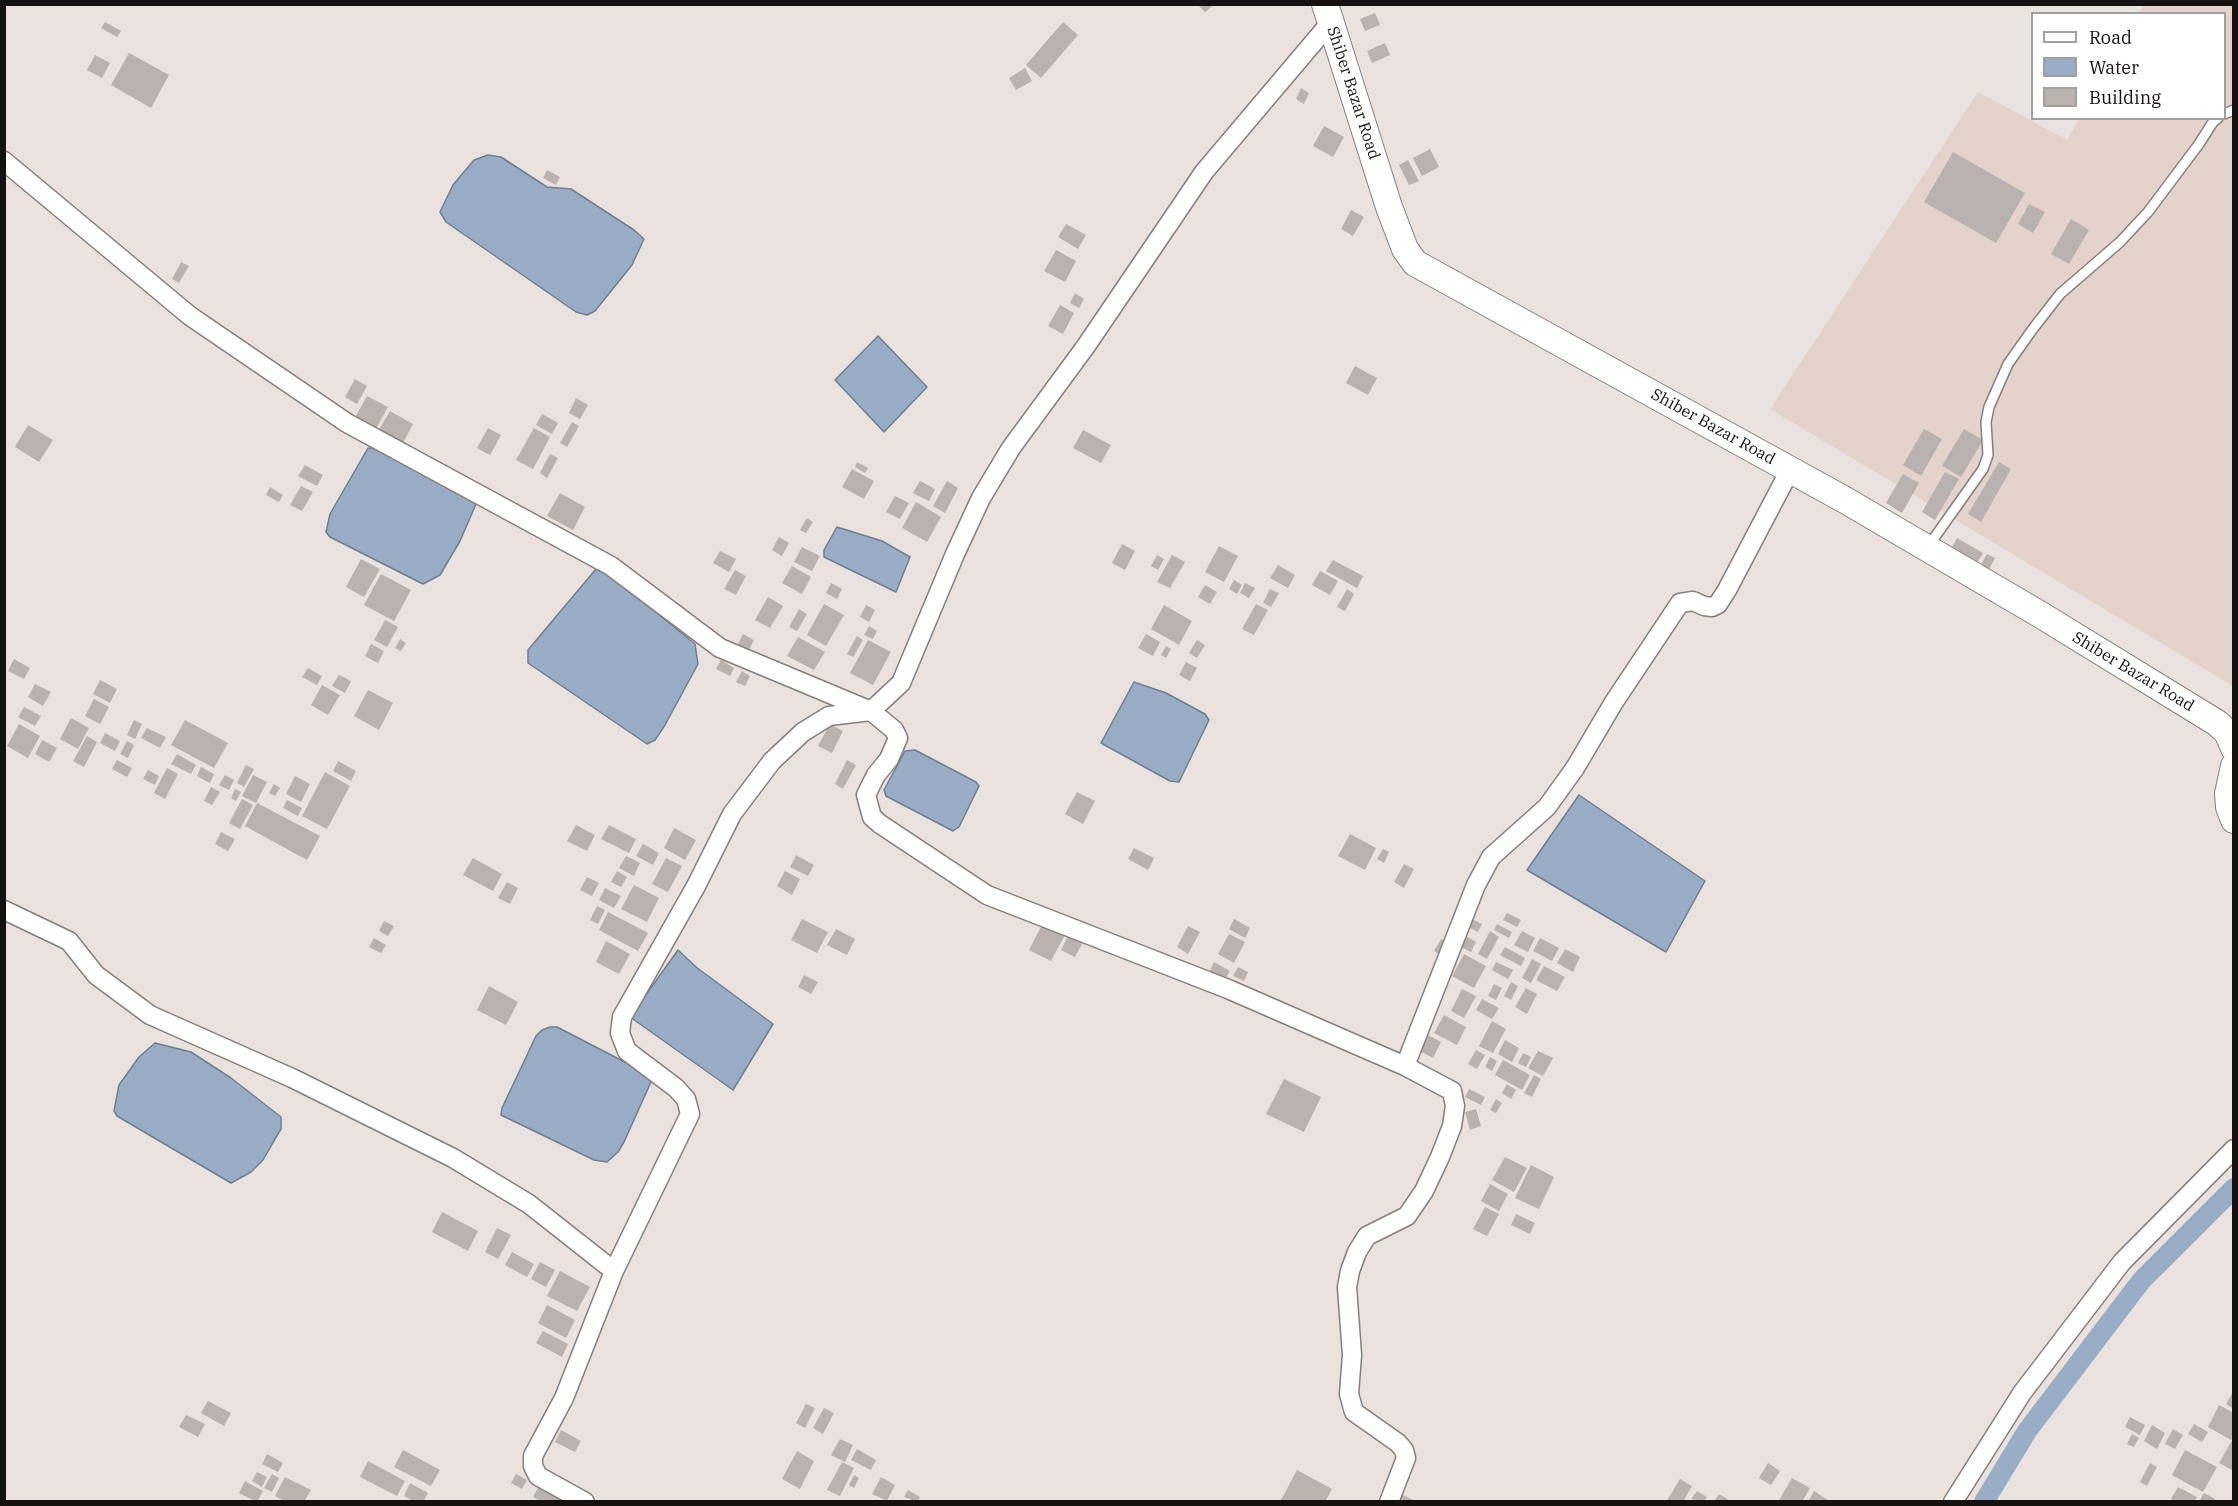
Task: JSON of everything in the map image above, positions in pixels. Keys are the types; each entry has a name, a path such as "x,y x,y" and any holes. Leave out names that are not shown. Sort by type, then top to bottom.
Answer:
{"street":[{"name":"Shiber Bazar Road","path":"1327,14 1389,207 1405,249 1415,263 1927,548 2217,723 2227,732 2233,749 2229,801 2234,820"},
{"path":"585,1502 538,1476 532,1466 533,1456 564,1398 614,1270 690,1114 686,1100 676,1088 627,1051 620,1033 621,1017 696,886 732,814 772,761 803,732 829,716 871,711 901,683 976,507 1011,448 1086,346 1204,172 1327,14"},
{"path":"4,161 190,316 347,423 611,566 720,648 871,711 894,730 898,738 889,759 876,776 866,795 872,817 987,895 1228,989 1404,1066 1452,1091 1455,1106 1448,1136 1424,1191 1407,1216 1367,1236 1357,1252 1347,1287 1352,1355 1349,1394 1354,1412 1398,1443 1404,1450 1406,1458 1389,1502"},
{"path":"1404,1066 1476,885 1491,857 1547,807 1575,768 1614,702 1680,603 1693,601 1712,607 1718,604 1790,471"},
{"path":"4,910 69,941 96,975 150,1015 292,1078 453,1158 530,1204 614,1270"},
{"path":"1953,1502 2022,1393 2122,1262 2234,1149"}],"lane":[{"path":"1927,548 1983,469 1988,455 1986,422 1989,407 2008,364 2060,294 2120,242 2148,212 2216,120"}],"shaded area":[{"path":"2144,5 2233,5 2233,686 1770,409 1978,92 2067,140 2078,120 2226,120 2226,12 2140,12"}],"water":[{"path":"488,155 501,157 547,187 571,189 644,239 632,265 595,311 587,315 576,312 446,222 440,212 453,185 474,160"},
{"path":"878,336 927,387 884,432 835,380"},
{"path":"368,448 376,448 471,498 476,504 460,541 440,575 423,584 330,537 326,532 330,514"},
{"path":"837,527 882,541 910,557 896,592 824,557 824,550"},
{"path":"596,569 609,574 695,644 698,664 665,725 655,740 647,744 528,663 528,650"},
{"path":"1134,682 1166,693 1205,714 1209,720 1179,782 1170,781 1101,743"},
{"path":"915,750 976,782 979,786 959,827 953,831 886,796 884,790 905,751"},
{"path":"1579,795 1705,881 1666,952 1527,870"},
{"path":"678,950 696,967 773,1024 733,1090 630,1017"},
{"path":"557,1027 642,1071 651,1082 624,1142 618,1152 607,1162 594,1160 501,1115 502,1108 536,1036 542,1030"},
{"path":"155,1043 191,1052 231,1078 281,1117 281,1129 263,1160 251,1172 231,1183 117,1116 114,1111 119,1085 139,1057"}],"building":[{"path":"1198,5 1214,5 1205,12"},
{"path":"1375,13 1380,25 1365,31 1360,19"},
{"path":"105,22 121,31 117,37 101,28"},
{"path":"1063,22 1078,35 1041,78 1026,65"},
{"path":"1385,43 1390,55 1372,63 1367,51"},
{"path":"129,53 169,75 151,108 111,85"},
{"path":"95,55 110,63 102,78 87,70"},
{"path":"1025,68 1032,81 1016,90 1009,78"},
{"path":"1301,88 1309,93 1304,104 1296,99"},
{"path":"1324,126 1344,137 1333,157 1313,146"},
{"path":"1430,149 1439,167 1422,176 1413,158"},
{"path":"1953,152 2025,193 1996,243 1924,202"},
{"path":"1408,160 1419,181 1409,185 1399,165"},
{"path":"547,170 560,177 556,185 543,178"},
{"path":"2029,204 2045,212 2033,233 2018,224"},
{"path":"1351,210 1364,217 1353,236 1341,229"},
{"path":"2071,219 2089,230 2069,264 2051,254"},
{"path":"1066,224 1086,235 1078,249 1058,237"},
{"path":"1056,250 1076,261 1065,282 1044,271"},
{"path":"181,262 189,266 179,283 172,279"},
{"path":"1075,293 1084,299 1079,308 1070,303"},
{"path":"1060,305 1074,313 1063,334 1048,326"},
{"path":"1355,366 1377,378 1368,395 1346,383"},
{"path":"355,379 367,386 357,404 345,397"},
{"path":"367,396 388,407 373,434 352,423"},
{"path":"576,398 588,405 580,419 569,413"},
{"path":"390,411 413,424 401,447 377,433"},
{"path":"542,414 558,423 552,434 536,425"},
{"path":"572,422 579,426 567,447 560,443"},
{"path":"28,425 53,440 39,462 15,447"},
{"path":"488,428 501,435 490,455 477,448"},
{"path":"534,428 550,437 533,469 516,460"},
{"path":"1924,429 1942,439 1921,476 1903,465"},
{"path":"1964,429 1983,440 1961,477 1942,466"},
{"path":"1083,430 1111,445 1101,463 1073,448"},
{"path":"550,454 558,458 547,478 540,473"},
{"path":"857,462 868,468 865,473 855,467"},
{"path":"1999,462 2011,469 1981,522 1968,514"},
{"path":"305,465 323,475 317,486 298,476"},
{"path":"852,469 874,481 864,499 842,487"},
{"path":"1945,472 1959,479 1935,520 1922,512"},
{"path":"1903,474 1919,483 1902,513 1886,503"},
{"path":"920,481 935,489 929,501 913,493"},
{"path":"947,481 958,488 945,513 933,506"},
{"path":"301,486 313,492 302,511 290,505"},
{"path":"270,487 283,495 279,502 266,495"},
{"path":"560,493 585,507 573,530 547,516"},
{"path":"895,496 909,503 900,519 886,512"},
{"path":"916,502 941,517 927,542 902,528"},
{"path":"807,518 813,522 806,533 800,530"},
{"path":"779,537 789,543 782,556 772,550"},
{"path":"1957,538 1983,553 1977,563 1951,549"},
{"path":"1122,544 1135,551 1125,570 1112,563"},
{"path":"1219,546 1238,556 1224,582 1205,572"},
{"path":"802,547 820,556 812,571 794,562"},
{"path":"720,551 736,559 729,572 713,563"},
{"path":"1987,554 1995,558 1988,571 1980,566"},
{"path":"1157,555 1164,559 1158,570 1151,566"},
{"path":"1172,555 1185,562 1170,588 1157,582"},
{"path":"361,559 380,569 364,597 346,587"},
{"path":"1333,560 1363,576 1357,588 1326,571"},
{"path":"1278,565 1295,575 1288,588 1270,578"},
{"path":"792,566 811,577 802,594 782,583"},
{"path":"735,570 746,576 736,595 724,589"},
{"path":"1320,571 1338,581 1330,595 1312,585"},
{"path":"381,574 411,590 394,621 364,605"},
{"path":"1234,580 1242,585 1237,594 1229,589"},
{"path":"831,583 842,589 837,599 826,593"},
{"path":"1245,583 1255,588 1249,598 1240,593"},
{"path":"1205,585 1217,592 1210,604 1198,597"},
{"path":"1270,589 1279,593 1271,607 1263,603"},
{"path":"1347,589 1354,594 1345,611 1337,607"},
{"path":"768,597 783,606 770,628 755,620"},
{"path":"824,604 844,615 826,646 807,635"},
{"path":"1256,604 1268,610 1254,635 1242,629"},
{"path":"866,605 875,610 869,622 860,617"},
{"path":"1164,605 1192,621 1179,645 1151,629"},
{"path":"799,609 807,614 797,631 789,627"},
{"path":"385,620 398,627 387,647 374,640"},
{"path":"869,626 877,631 873,639 864,635"},
{"path":"743,634 754,640 749,650 738,644"},
{"path":"1146,634 1160,642 1153,656 1138,648"},
{"path":"857,636 863,640 853,657 847,654"},
{"path":"798,637 825,652 814,670 787,656"},
{"path":"400,639 406,643 401,651 395,648"},
{"path":"868,640 891,652 873,685 850,673"},
{"path":"1197,640 1205,645 1197,658 1189,653"},
{"path":"371,644 384,651 378,663 365,656"},
{"path":"1166,646 1171,649 1166,658 1161,655"},
{"path":"14,659 30,668 24,679 8,671"},
{"path":"721,660 734,668 730,676 716,669"},
{"path":"1186,662 1197,668 1190,681 1179,675"},
{"path":"308,668 322,676 317,685 302,677"},
{"path":"742,671 750,676 745,686 736,682"},
{"path":"339,675 351,681 345,693 332,686"},
{"path":"100,680 117,689 110,703 93,694"},
{"path":"35,684 51,692 43,706 28,697"},
{"path":"322,685 340,695 328,715 311,705"},
{"path":"368,690 393,703 379,730 354,716"},
{"path":"94,699 109,707 100,724 85,716"},
{"path":"24,707 41,716 35,726 18,717"},
{"path":"71,718 89,728 78,749 60,739"},
{"path":"134,720 142,724 135,739 127,735"},
{"path":"185,720 228,743 214,768 171,745"},
{"path":"19,724 40,736 28,758 7,746"},
{"path":"830,724 843,731 832,753 818,746"},
{"path":"147,728 166,737 160,748 141,738"},
{"path":"105,733 120,741 115,751 100,743"},
{"path":"87,736 97,742 84,767 73,761"},
{"path":"42,740 57,748 49,762 35,754"},
{"path":"127,741 134,745 128,758 120,754"},
{"path":"177,754 196,765 191,774 171,764"},
{"path":"117,760 132,768 127,777 112,769"},
{"path":"847,760 856,765 843,789 835,784"},
{"path":"338,761 356,771 351,781 333,771"},
{"path":"246,765 254,769 244,787 237,783"},
{"path":"201,767 214,774 210,783 197,776"},
{"path":"167,768 178,774 165,799 154,793"},
{"path":"148,770 159,776 155,785 143,779"},
{"path":"325,772 350,786 327,829 302,816"},
{"path":"225,775 234,780 229,790 219,785"},
{"path":"253,775 267,782 256,803 242,796"},
{"path":"295,776 310,784 301,802 286,794"},
{"path":"274,784 280,788 275,796 269,793"},
{"path":"211,787 220,792 212,805 204,801"},
{"path":"235,789 241,792 236,801 231,798"},
{"path":"1077,792 1095,801 1083,824 1065,814"},
{"path":"242,799 253,805 240,829 229,823"},
{"path":"287,800 302,808 298,816 283,808"},
{"path":"257,803 320,836 307,860 245,826"},
{"path":"576,825 595,835 587,851 567,841"},
{"path":"609,825 636,839 629,853 601,839"},
{"path":"674,828 696,840 685,860 664,848"},
{"path":"221,832 235,839 228,851 215,844"},
{"path":"1350,834 1376,848 1365,870 1338,856"},
{"path":"643,844 659,853 653,865 636,856"},
{"path":"1134,848 1154,858 1148,870 1128,859"},
{"path":"1383,849 1389,852 1384,863 1377,859"},
{"path":"796,855 814,865 808,876 790,867"},
{"path":"626,856 640,863 634,876 619,868"},
{"path":"473,858 502,874 493,891 463,875"},
{"path":"666,858 682,866 668,892 652,884"},
{"path":"1404,864 1414,869 1404,888 1394,882"},
{"path":"617,871 627,877 621,887 611,882"},
{"path":"785,871 800,879 792,895 777,886"},
{"path":"587,877 599,883 592,896 580,890"},
{"path":"507,882 518,888 510,904 498,898"},
{"path":"634,885 659,898 647,922 621,909"},
{"path":"605,888 621,896 614,908 599,900"},
{"path":"597,906 605,910 598,924 590,920"},
{"path":"608,912 648,933 638,951 599,930"},
{"path":"1507,913 1521,920 1517,927 1503,920"},
{"path":"1468,917 1482,924 1478,932 1464,925"},
{"path":"802,919 828,932 817,953 791,940"},
{"path":"1234,919 1250,928 1245,938 1229,929"},
{"path":"384,921 394,926 388,936 379,931"},
{"path":"1044,921 1066,933 1051,961 1029,950"},
{"path":"1497,924 1512,932 1509,938 1494,930"},
{"path":"1188,926 1200,932 1188,954 1177,947"},
{"path":"836,929 855,939 847,955 827,945"},
{"path":"1490,931 1499,937 1487,959 1478,954"},
{"path":"1522,931 1535,938 1528,952 1514,945"},
{"path":"1070,932 1084,940 1075,957 1061,950"},
{"path":"1461,933 1476,942 1471,952 1455,944"},
{"path":"1229,934 1245,942 1234,963 1218,954"},
{"path":"374,938 386,945 381,953 369,947"},
{"path":"1540,938 1559,948 1552,961 1533,951"},
{"path":"1441,939 1449,943 1442,956 1434,951"},
{"path":"606,941 630,954 619,974 596,962"},
{"path":"1505,947 1525,958 1521,966 1500,955"},
{"path":"1565,949 1580,957 1573,972 1557,963"},
{"path":"1464,954 1486,966 1474,988 1452,976"},
{"path":"1532,959 1541,964 1531,983 1522,978"},
{"path":"1214,962 1230,971 1224,981 1209,973"},
{"path":"1496,962 1513,970 1508,979 1492,970"},
{"path":"1544,966 1565,977 1557,991 1536,980"},
{"path":"1238,967 1248,972 1244,981 1233,976"},
{"path":"804,975 818,982 811,994 798,987"},
{"path":"1511,982 1518,986 1511,1000 1504,996"},
{"path":"1494,984 1502,988 1496,1000 1488,996"},
{"path":"489,986 518,1002 506,1025 477,1010"},
{"path":"1526,988 1537,994 1527,1014 1515,1007"},
{"path":"1462,989 1476,996 1464,1018 1451,1011"},
{"path":"1482,999 1499,1008 1492,1019 1476,1010"},
{"path":"1444,1015 1466,1027 1457,1045 1434,1033"},
{"path":"1492,1021 1506,1029 1493,1053 1479,1046"},
{"path":"1424,1033 1441,1042 1433,1058 1416,1049"},
{"path":"1505,1040 1519,1048 1512,1062 1498,1054"},
{"path":"1476,1050 1485,1055 1477,1069 1468,1064"},
{"path":"1538,1051 1553,1058 1543,1076 1528,1068"},
{"path":"1523,1053 1531,1057 1526,1067 1518,1063"},
{"path":"1490,1057 1497,1061 1492,1071 1485,1067"},
{"path":"1503,1060 1530,1075 1522,1090 1495,1075"},
{"path":"1534,1075 1541,1079 1532,1097 1524,1093"},
{"path":"1284,1079 1321,1097 1304,1132 1266,1114"},
{"path":"1507,1084 1516,1090 1511,1099 1502,1093"},
{"path":"1469,1089 1485,1097 1481,1105 1465,1097"},
{"path":"1496,1099 1502,1103 1496,1113 1490,1110"},
{"path":"1476,1109 1481,1126 1470,1130 1465,1112"},
{"path":"1505,1157 1527,1168 1514,1192 1492,1180"},
{"path":"1531,1165 1554,1177 1539,1209 1515,1198"},
{"path":"1490,1184 1508,1194 1499,1211 1481,1201"},
{"path":"1485,1207 1499,1214 1487,1236 1473,1229"},
{"path":"442,1212 478,1231 468,1251 432,1232"},
{"path":"1516,1214 1535,1223 1530,1234 1511,1225"},
{"path":"497,1228 511,1235 498,1259 485,1252"},
{"path":"512,1252 534,1264 527,1277 505,1265"},
{"path":"540,1262 555,1270 546,1287 531,1279"},
{"path":"560,1271 590,1287 577,1311 547,1296"},
{"path":"547,1305 575,1320 566,1338 538,1323"},
{"path":"543,1331 568,1344 562,1357 536,1343"},
{"path":"2234,1390 2234,1409 2226,1404"},
{"path":"208,1401 231,1413 224,1426 201,1413"},
{"path":"806,1404 815,1408 805,1428 796,1423"},
{"path":"2219,1405 2234,1413 2234,1435 2231,1440 2208,1427"},
{"path":"824,1408 834,1413 823,1434 813,1428"},
{"path":"186,1415 205,1424 198,1437 179,1427"},
{"path":"2130,1417 2145,1425 2140,1435 2125,1427"},
{"path":"2194,1424 2208,1432 2202,1442 2188,1434"},
{"path":"2152,1425 2165,1433 2157,1449 2144,1441"},
{"path":"2173,1429 2183,1435 2175,1449 2165,1444"},
{"path":"561,1430 581,1441 575,1452 555,1442"},
{"path":"2132,1434 2139,1438 2134,1447 2127,1444"},
{"path":"840,1439 853,1445 845,1462 831,1455"},
{"path":"2231,1442 2234,1443 2234,1471 2219,1463"},
{"path":"857,1449 876,1460 871,1470 851,1460"},
{"path":"403,1450 440,1470 431,1486 394,1467"},
{"path":"2185,1450 2217,1467 2203,1492 2172,1475"},
{"path":"797,1451 814,1461 800,1489 782,1479"},
{"path":"267,1454 283,1463 278,1472 262,1464"},
{"path":"368,1461 405,1481 397,1496 360,1477"},
{"path":"842,1462 854,1468 840,1496 827,1490"},
{"path":"1768,1463 1780,1471 1771,1485 1759,1478"},
{"path":"2150,1463 2157,1467 2147,1486 2140,1482"},
{"path":"1297,1470 1332,1489 1325,1502 1280,1502"},
{"path":"257,1472 267,1477 262,1487 252,1481"},
{"path":"272,1474 279,1478 272,1492 264,1488"},
{"path":"516,1474 527,1480 522,1489 511,1483"},
{"path":"854,1475 859,1478 854,1488 849,1485"},
{"path":"285,1477 311,1490 304,1502 286,1502 275,1496"},
{"path":"881,1477 895,1485 887,1501 872,1494"},
{"path":"1792,1478 1810,1488 1802,1502 1778,1502"},
{"path":"1680,1479 1692,1486 1683,1502 1666,1502"},
{"path":"245,1481 263,1491 257,1502 239,1493"},
{"path":"410,1483 428,1493 423,1502 415,1502 404,1496"},
{"path":"540,1484 561,1495 558,1502 542,1502 533,1497"},
{"path":"2178,1487 2197,1497 2194,1502 2175,1502 2171,1499"},
{"path":"908,1490 920,1497 918,1502 904,1497"},
{"path":"1697,1491 1707,1497 1704,1502 1691,1499"},
{"path":"1814,1491 1828,1500 1827,1502 1808,1502"},
{"path":"2204,1493 2215,1499 2213,1502 2199,1502"},
{"path":"1401,1494 1413,1500 1412,1502 1397,1502"},
{"path":"1719,1494 1732,1502 1714,1502"}],"waterway":[{"path":"1984,1502 2027,1431 2141,1281 2234,1188"}]}
